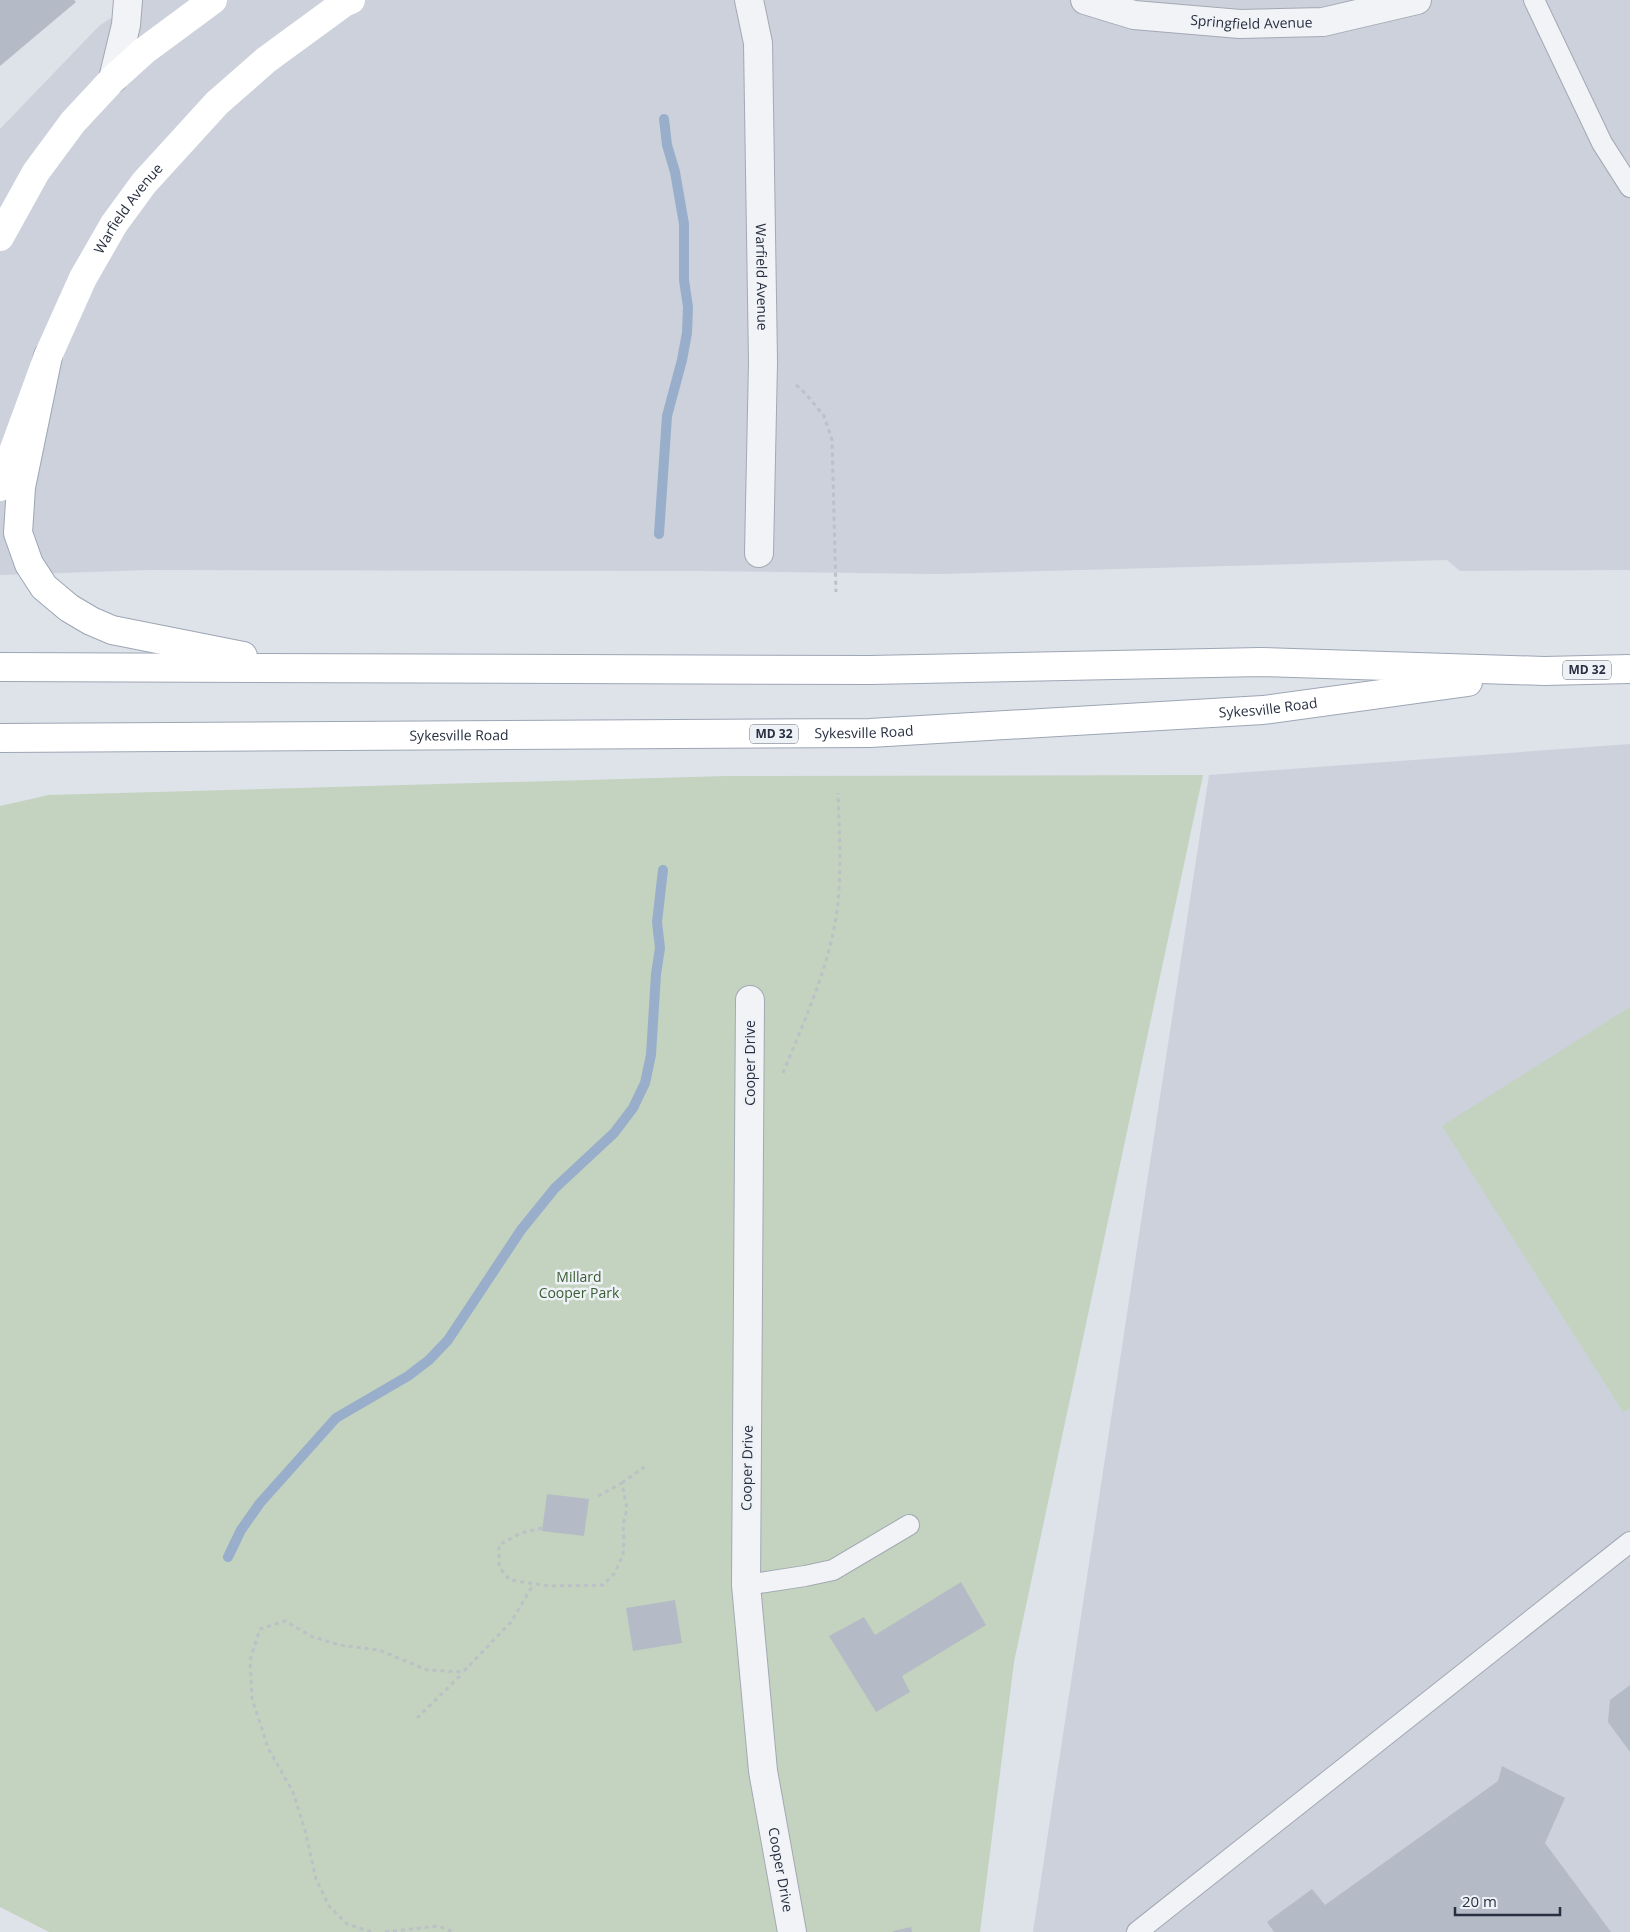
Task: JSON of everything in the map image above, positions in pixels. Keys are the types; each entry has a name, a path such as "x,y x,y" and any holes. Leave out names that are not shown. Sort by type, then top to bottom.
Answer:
{"main road":[{"path":"0,237 36,172 73,122 113,78 144,51 213,0"},
{"name":"Warfield Avenue","path":"0,487 48,356 83,278 114,224 144,183 217,103 259,66 351,0"},
{"path":"48,356 21,487 18,534 28,564 44,587 68,608 112,630 305,669"},
{"name":"Sykesville Road","path":"0,667 870,670 1261,662 1544,671 1630,669"},
{"name":"Sykesville Road","path":"0,738 870,733 1263,710 1544,671"}],"street":[{"path":"113,78 126,25 128,0"},
{"name":"Warfield Avenue","path":"749,0 758,43 763,362 759,553"},
{"name":"Springfield Avenue","path":"1085,0 1134,15 1240,24 1323,22 1417,0"},
{"name":"Cooper Drive","path":"750,1000 746,1585 763,1771 792,1932"}],"lane":[{"path":"1534,0 1602,143 1630,188"},
{"path":"746,1585 833,1570 909,1525"},
{"path":"1137,1932 1630,1542"}],"path":[{"path":"763,362 786,377 806,394 824,416 832,440 836,592"},
{"path":"783,1073 819,984 833,932 840,889 838,793"},
{"path":"598,1496 622,1483 647,1464"},
{"path":"542,1528 521,1533 499,1545 499,1567 510,1580 533,1585 603,1585 614,1574 623,1555 623,1526 627,1509 622,1483"},
{"path":"417,1718 511,1622 533,1585"},
{"path":"371,1932 347,1924 329,1906 316,1878 306,1830 293,1792 268,1748 252,1698 250,1660 260,1629 285,1621 313,1637 340,1645 379,1650 427,1670 463,1672"},
{"path":"385,1932 438,1926 454,1932"}],"shaded area":[{"path":"140,0 1630,0 1630,570 1460,571 1447,560 938,574 703,571 147,570 0,575 0,129 100,25"},
{"path":"1630,744 1630,1932 1033,1932 1209,775"}],"green space":[{"name":"Millard Cooper Park","path":"1203,775 1014,1662 980,1932 49,1932 0,1907 0,806 49,795 727,776"},
{"path":"1630,1007 1630,1408 1623,1412 1442,1126"}],"building":[{"path":"0,0 74,0 76,2 0,66"},
{"path":"547,1494 589,1499 584,1536 542,1531"},
{"path":"961,1582 986,1625 902,1676 910,1692 876,1712 829,1636 864,1617 875,1635"},
{"path":"675,1600 682,1643 633,1651 626,1608"},
{"path":"1630,1685 1630,1752 1608,1722 1610,1700"},
{"path":"1502,1766 1565,1798 1545,1843 1611,1932 1274,1932 1267,1922 1312,1889 1325,1905 1498,1781"},
{"path":"911,1927 912,1932 893,1932 893,1931"}],"waterway":[{"path":"659,534 667,416 682,360 687,333 688,307 684,280 684,224 675,172 667,145 664,119"},
{"path":"228,1557 241,1530 260,1503 336,1418 408,1376 429,1360 448,1340 521,1230 555,1188 614,1133 633,1108 645,1083 651,1055 656,974 660,948 657,922 663,870"}]}
